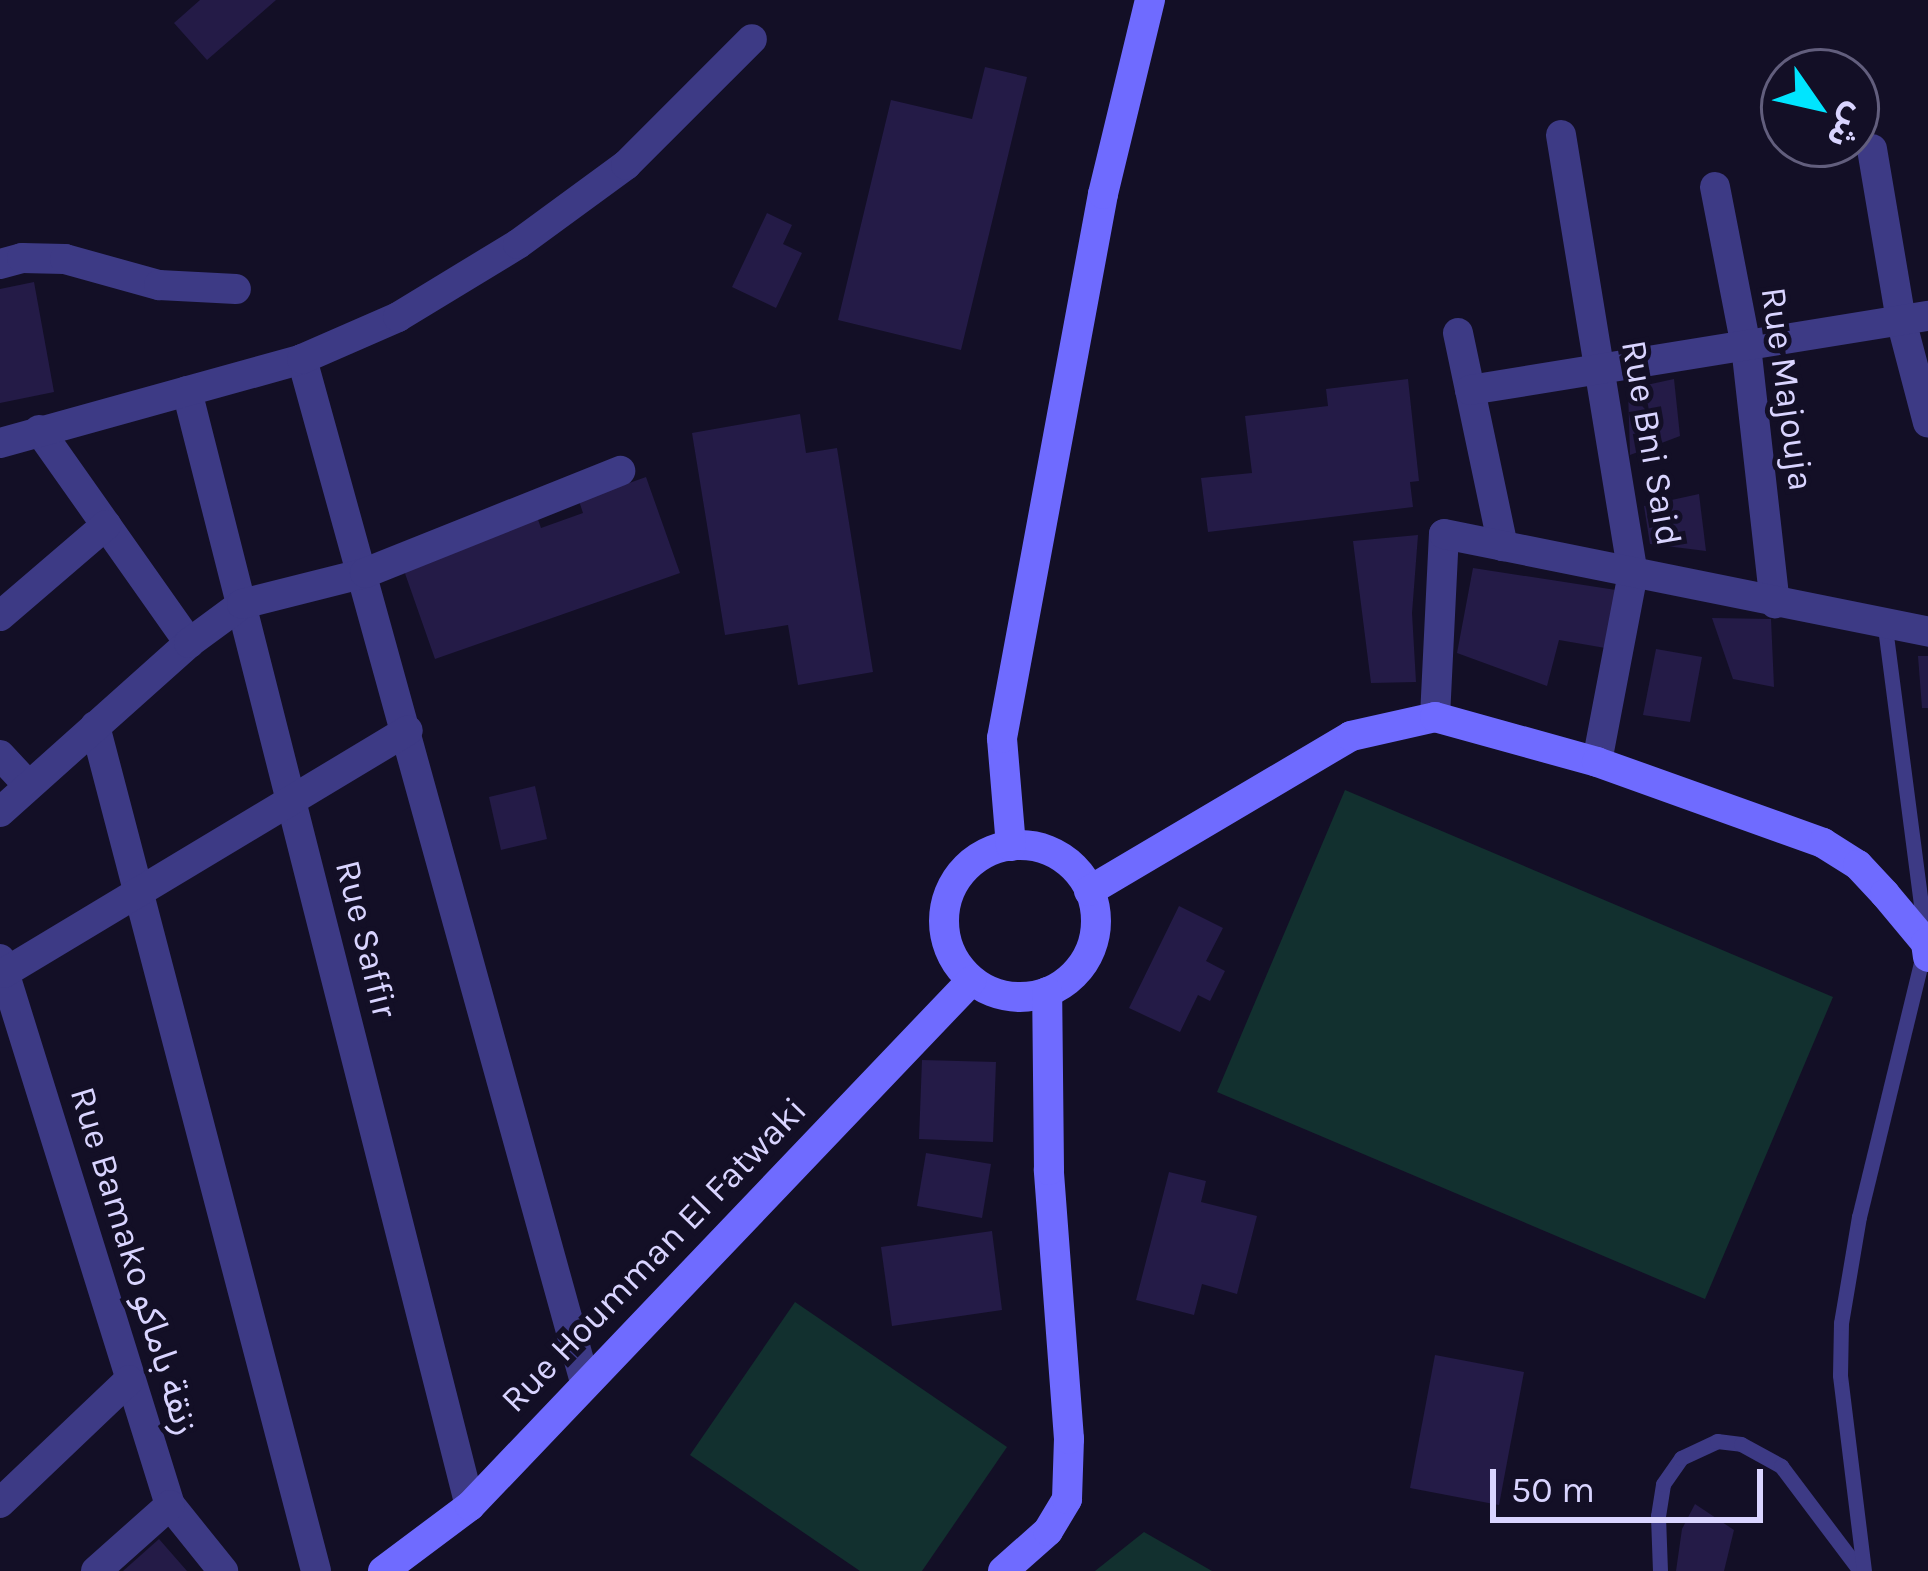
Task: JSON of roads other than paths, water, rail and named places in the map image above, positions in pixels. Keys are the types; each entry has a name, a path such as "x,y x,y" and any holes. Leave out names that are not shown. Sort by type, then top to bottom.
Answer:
{"street":[{"path":"1011,846 1002,737 1103,194 1150,0"},
{"path":"0,443 302,358 398,317 518,244 626,164 752,39"},
{"name":"Rue Bni Said","path":"1561,135 1633,573 1597,761"},
{"path":"1877,168 1914,318 1928,423"},
{"name":"Rue Majouja","path":"1715,187 1746,346 1774,603"},
{"path":"0,264 22,258 65,259 159,285 236,289"},
{"path":"1470,390 1914,318"},
{"path":"1458,333 1503,546"},
{"path":"302,358 585,1382"},
{"name":"Rue Saffir","path":"188,391 470,1506"},
{"path":"39,430 189,644"},
{"path":"0,812 189,644 242,604 365,573 620,471"},
{"path":"0,616 106,525"},
{"path":"1435,717 1444,534 1928,632"},
{"path":"1089,891 1351,736 1435,717 1597,761 1823,843 1858,865 1927,950"},
{"path":"95,726 316,1571"},
{"path":"2,966 139,892 408,730"},
{"path":"0,755 28,784"},
{"path":"1011,846 1048,850 1063,857 1089,891 1096,928 1087,958 1070,979 1047,992 1008,996 971,981 954,961 943,928 946,902 972,861 1011,846"},
{"name":"Rue Bamako زنقة باماكو","path":"2,966 170,1505 223,1571"},
{"name":"Rue Houmman El Fatwaki","path":"383,1571 470,1506 971,981"},
{"path":"1003,1571 1048,1531 1067,1499 1069,1439 1049,1170 1047,992"},
{"path":"0,1503 130,1380"},
{"path":"96,1571 170,1505"}],"lane":[{"path":"1862,1571 1840,1376 1841,1323 1859,1216 1927,950 1885,626"},
{"path":"1660,1571 1663,1484 1681,1458 1717,1441 1741,1444 1781,1466 1862,1571"}]}
